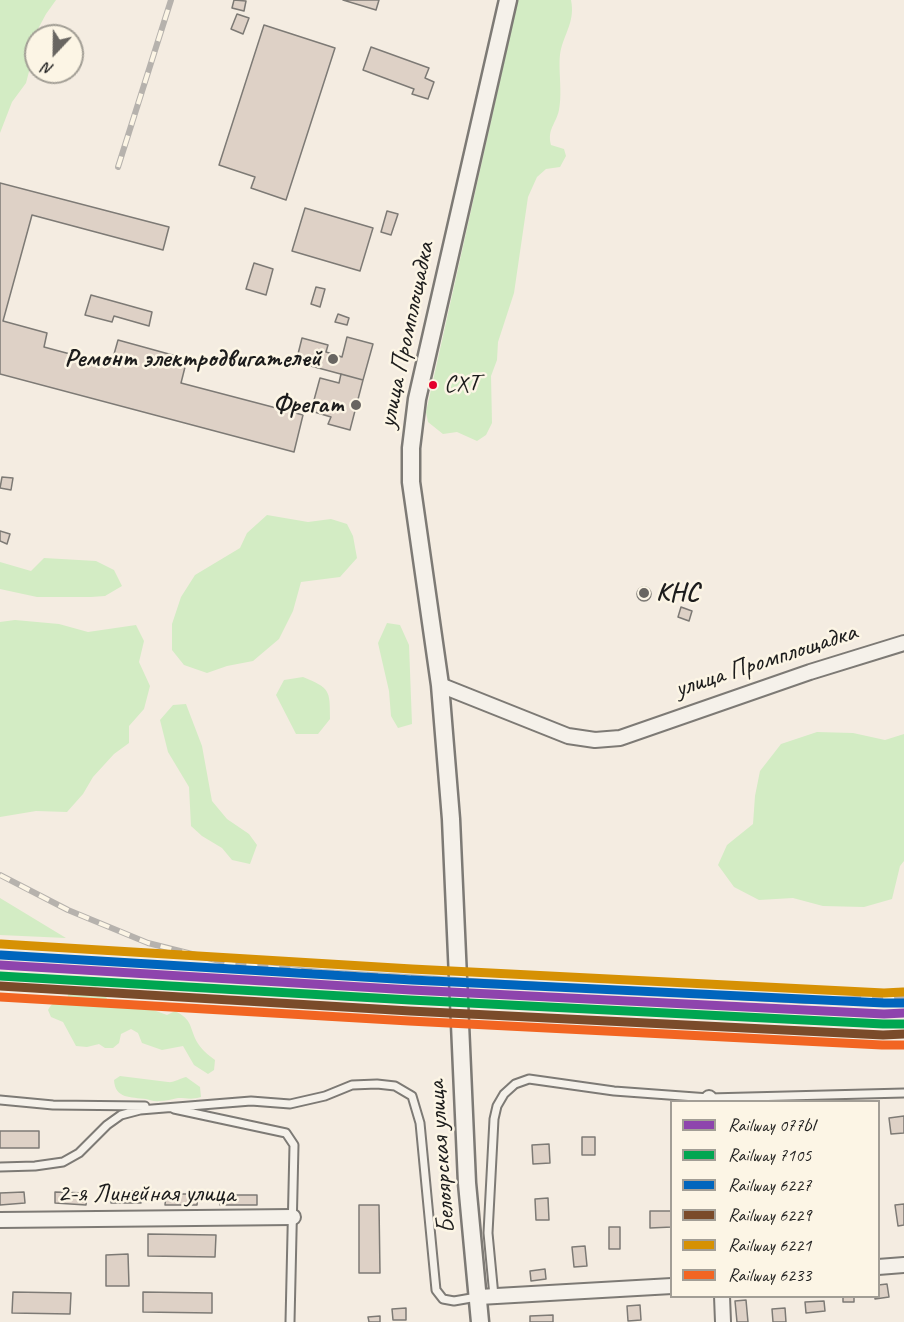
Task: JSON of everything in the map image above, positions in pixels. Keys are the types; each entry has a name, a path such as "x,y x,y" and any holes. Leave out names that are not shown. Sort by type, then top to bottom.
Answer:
{"street":[{"name":"улица Промплощадка","path":"460,988 452,819 440,685 411,482 412,428 508,0"},
{"name":"улица Промплощадка","path":"440,685 568,736 595,740 620,738 810,672 904,643"},
{"name":"Белоярская улица","path":"460,988 467,1183 486,1296 480,1322"},
{"name":"2-я Линейная улица","path":"0,1220 293,1217"},
{"path":"880,1267 904,1265"},
{"path":"486,1296 670,1286"},
{"path":"722,1298 723,1322"}],"lane":[{"path":"0,1167 63,1162 79,1153 107,1125 121,1115 164,1107 251,1101 290,1104 325,1096 352,1085 395,1086 412,1096 420,1123 436,1290 443,1299 454,1301 486,1296 495,1119 497,1106 504,1094 515,1084 529,1079 614,1091 709,1100 904,1092"},
{"path":"0,1100 53,1105 107,1104 164,1107 286,1133 294,1145 290,1322"}],"green space":[{"path":"0,0 56,0 41,24 24,24 25,84 12,102 0,133"},
{"path":"518,0 571,0 571,20 560,55 559,110 550,135 551,145 564,149 566,156 560,167 546,169 537,177 528,197 514,293 498,342 497,360 491,376 492,423 486,435 477,441 457,432 443,434 428,422 426,412"},
{"path":"267,515 308,522 331,519 347,524 353,536 357,558 340,577 301,582 293,611 279,639 253,661 207,673 184,665 172,650 172,624 181,597 195,575 240,548 247,533"},
{"path":"44,558 96,561 114,570 122,586 105,596 91,597 37,597 0,589 0,562 31,571"},
{"path":"15,620 59,624 88,632 136,625 144,641 139,662 150,686 144,709 129,726 129,743 114,754 93,777 83,794 67,812 36,811 0,817 0,622"},
{"path":"387,623 400,625 409,645 412,724 398,728 391,716 389,691 378,643"},
{"path":"303,677 319,684 329,696 330,719 318,734 296,734 276,695 284,680"},
{"path":"186,704 202,746 212,801 227,819 249,834 257,845 250,864 232,860 222,848 191,826 189,787 168,752 160,720 173,705"},
{"path":"817,732 853,733 885,740 904,734 904,861 900,866 892,899 864,907 823,906 793,898 759,900 734,887 718,865 727,845 753,824 760,771 781,744"},
{"path":"0,898 66,938 0,935"},
{"path":"94,985 103,990 110,1005 122,1008 145,1007 167,1015 175,1011 181,1014 190,1024 199,1045 215,1060 214,1070 208,1074 194,1065 183,1046 162,1050 142,1043 138,1033 131,1029 121,1034 119,1043 113,1048 105,1048 99,1044 87,1047 76,1046 63,1022 51,1017 48,1010 54,1003 67,998 69,992"},
{"path":"120,1076 170,1082 186,1077 200,1087 201,1097 156,1101 125,1096 117,1091 115,1086 114,1080"}],"building":[{"path":"234,0 246,1 244,11 232,8"},
{"path":"343,0 379,0 376,10"},
{"path":"237,14 249,18 243,34 231,29"},
{"path":"264,25 335,48 286,200 251,188 255,177 219,165"},
{"path":"371,47 429,68 425,78 434,82 428,99 412,94 414,89 363,70"},
{"path":"0,183 169,227 163,250 32,215 3,321 47,333 44,347 111,365 118,340 187,359 181,383 303,415 294,452 0,374"},
{"path":"305,208 373,228 360,271 292,251"},
{"path":"387,211 398,214 391,235 381,232"},
{"path":"254,263 273,269 266,295 246,289"},
{"path":"316,287 325,289 320,307 311,304"},
{"path":"91,295 152,312 149,326 114,316 112,322 85,315"},
{"path":"338,314 349,318 347,325 335,322"},
{"name":"Ремонт электродвигателей","path":"347,337 373,344 363,380 296,362 302,338 328,345 326,352 342,357"},
{"path":"341,374 363,380 350,430 328,424 331,417 311,411 320,378 339,383"},
{"path":"2,477 13,478 11,490 0,488"},
{"path":"0,531 10,534 7,544 0,541"},
{"name":"КНС","path":"644,587 649,589 651,594 649,599 644,601 639,599 637,594 639,589"},
{"path":"681,607 692,611 689,621 678,617"},
{"path":"904,1116 904,1133 891,1134 889,1118"},
{"path":"0,1131 39,1131 39,1148 0,1148"},
{"path":"582,1137 595,1137 595,1155 582,1155"},
{"path":"549,1144 550,1163 533,1164 532,1145"},
{"path":"111,1191 141,1191 141,1203 111,1203"},
{"path":"24,1192 25,1203 0,1205 0,1193"},
{"path":"55,1192 87,1193 86,1205 55,1203"},
{"path":"166,1194 198,1194 197,1205 165,1205"},
{"path":"221,1195 257,1195 257,1205 220,1205"},
{"path":"548,1198 549,1220 536,1220 535,1199"},
{"path":"904,1204 904,1225 898,1226 895,1205"},
{"path":"359,1205 379,1205 380,1273 359,1273"},
{"path":"650,1211 670,1211 670,1227 650,1228"},
{"path":"609,1227 620,1227 620,1249 609,1249"},
{"path":"148,1234 216,1235 215,1257 148,1256"},
{"path":"585,1246 587,1266 574,1267 572,1247"},
{"path":"128,1254 129,1286 106,1286 106,1255"},
{"path":"545,1269 546,1279 531,1281 530,1271"},
{"path":"887,1284 889,1297 875,1299 880,1298 880,1285"},
{"path":"13,1292 71,1293 70,1314 12,1313"},
{"path":"143,1292 212,1293 212,1313 143,1312"},
{"path":"843,1298 854,1298 854,1302 843,1302"},
{"path":"746,1300 748,1322 737,1322 735,1301"},
{"path":"824,1301 825,1311 806,1313 805,1302"},
{"path":"640,1305 641,1320 628,1321 627,1306"},
{"path":"406,1308 406,1320 393,1320 392,1309"},
{"path":"785,1308 786,1322 773,1322 772,1309"},
{"path":"553,1315 553,1322 530,1322 530,1316"},
{"path":"380,1316 380,1322 369,1322 368,1317"}],"railway":[{"path":"118,167 171,0"},
{"path":"0,875 68,910 148,943 232,964 322,972 805,1001 904,997"}],"rail line":[{"name":"6221","path":"1,944 412,969 884,993 903,992"},
{"name":"6227","path":"1,955 412,980 903,1003"},
{"name":"077Ы","path":"0,965 411,990 884,1014 904,1013"},
{"name":"7105","path":"0,976 410,1000 904,1024"},
{"name":"6229","path":"0,986 410,1011 883,1035 904,1034"},
{"name":"6233","path":"0,997 409,1021 904,1045"}],"place":[{"name":"Ремонт электродвигателей","path":"333,359"},
{"name":"СХТ","path":"433,385"},
{"name":"Фрегат","path":"356,405"},
{"name":"КНС","path":"644,593"}]}
